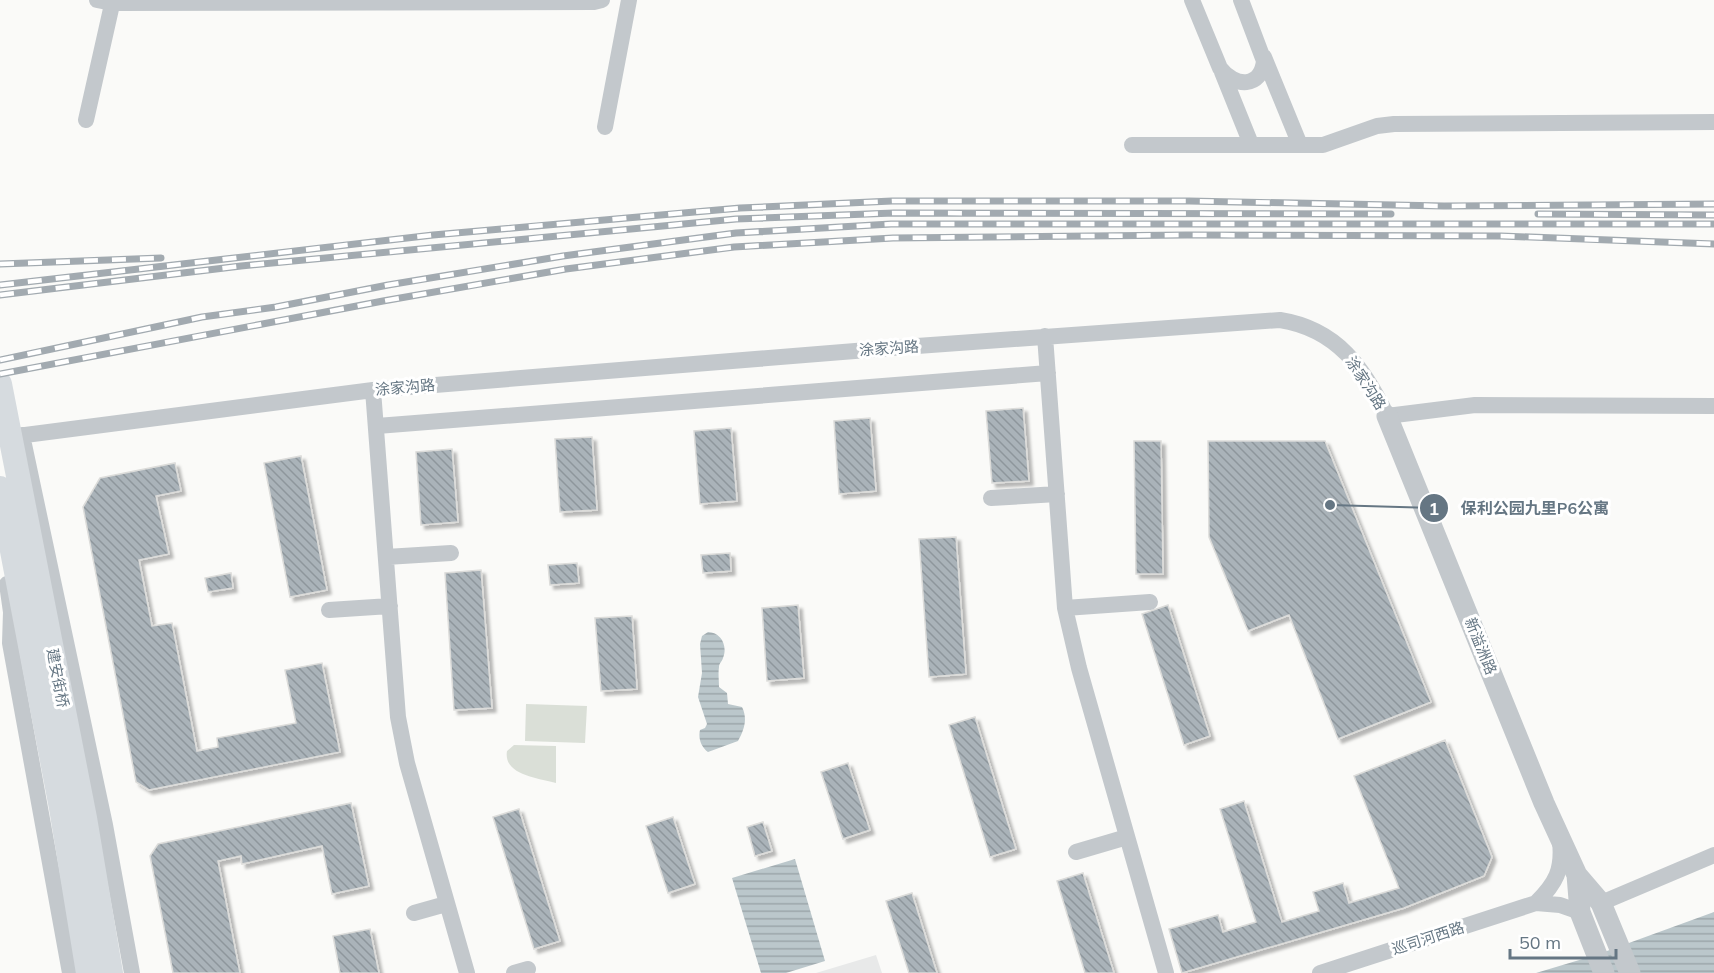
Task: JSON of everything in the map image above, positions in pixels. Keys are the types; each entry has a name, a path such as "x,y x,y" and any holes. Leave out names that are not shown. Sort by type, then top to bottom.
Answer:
{"main road":[{"name":"建安街桥","path":"0,384 85,818 111,973"},
{"name":"建安街桥","path":"0,488 61,808 88,973"}],"street":[{"path":"86,120 107,1 594,2 602,0"},
{"path":"605,127 629,0"},
{"path":"1192,0 1251,144"},
{"path":"1241,0 1300,145"},
{"path":"1220,69 1227,78 1246,83 1256,78 1263,70 1262,53"},
{"path":"1132,145 1323,145 1377,126 1394,124 1714,122"},
{"name":"涂家沟路","path":"0,438 374,390 1045,336 1280,320 1300,323 1316,330 1345,351 1359,366 1375,390 1388,416 1475,405 1714,406"},
{"path":"1045,336 1065,608 1079,668 1166,973"},
{"path":"377,426 1048,373"},
{"path":"374,390 398,717 405,756 466,973"},
{"name":"新溢洲路","path":"1388,416 1577,874"},
{"path":"22,435 105,825 132,973"},
{"path":"991,498 1056,494"},
{"path":"0,548 10,600 10,643 70,973"},
{"path":"386,557 451,553"},
{"path":"1065,608 1150,602"},
{"path":"329,610 390,606"},
{"path":"1536,903 1553,884 1559,870 1561,855 1559,835"},
{"path":"1076,852 1127,837"},
{"path":"1601,903 1714,855"},
{"path":"1577,874 1601,903 1630,973"},
{"path":"1577,874 1580,912 1604,973"},
{"path":"1536,903 1560,905 1580,912"},
{"name":"巡司河西路","path":"1320,973 1536,903"},
{"path":"414,914 446,904"}],"shaded area":[{"path":"708,632 720,637 725,649 719,666 719,687 727,693 728,704 742,707 745,720 738,741 708,752 700,739 700,730 707,724 698,697 702,673 700,644 702,636"},
{"path":"526,704 587,706 585,743 525,741"},
{"path":"514,745 556,746 556,783 523,774 510,765 507,751"},
{"path":"795,859 825,961 786,973 761,973 732,878"},
{"path":"1714,912 1714,973 1536,973 1596,955"},
{"path":"876,955 882,973 816,973"}],"building":[{"path":"1023,408 1029,481 992,483 986,411"},
{"path":"870,418 876,491 839,494 834,421"},
{"path":"731,428 737,501 700,504 694,431"},
{"path":"592,437 597,510 560,512 555,439"},
{"path":"1134,441 1161,441 1163,574 1136,574"},
{"path":"1208,441 1325,441 1431,702 1338,739 1289,615 1248,631 1209,537"},
{"path":"452,449 458,522 421,525 416,452"},
{"path":"301,456 327,590 290,597 264,463"},
{"path":"175,463 181,491 156,496 169,554 139,560 152,626 172,623 197,751 218,747 217,738 296,723 285,670 322,663 340,752 149,790 136,782 83,507 100,478"},
{"path":"956,537 966,674 929,677 919,539"},
{"path":"730,553 731,571 703,573 701,555"},
{"path":"577,563 579,583 550,585 548,565"},
{"path":"481,570 492,708 454,710 445,573"},
{"path":"231,573 233,588 208,592 205,578"},
{"path":"798,605 804,678 767,681 762,608"},
{"path":"1168,605 1210,736 1184,745 1142,614"},
{"path":"632,616 637,689 601,691 595,618"},
{"path":"975,717 1016,849 990,857 949,725"},
{"path":"1445,740 1492,857 1484,876 1404,908 1182,973 1169,929 1218,915 1223,932 1256,922 1220,809 1244,801 1282,922 1319,911 1313,892 1343,883 1349,903 1399,888 1354,776"},
{"path":"848,763 870,830 843,839 821,772"},
{"path":"351,803 369,886 332,894 322,846 242,864 241,856 218,861 240,973 173,973 150,856 158,844"},
{"path":"519,809 560,941 534,949 493,817"},
{"path":"673,817 695,884 668,893 646,826"},
{"path":"763,822 772,851 755,856 747,827"},
{"path":"1083,873 1114,973 1085,973 1057,881"},
{"path":"912,893 937,973 909,973 886,901"},
{"path":"370,929 379,973 340,973 333,936"}],"railway":[{"path":"0,285 433,235 740,208 892,201 1189,201 1444,206 1714,204"},
{"path":"0,295 241,266 736,219 894,213 1391,214"},
{"path":"1538,214 1714,215"},
{"path":"0,360 202,317 276,307 388,285 563,256 736,233 891,224 1714,224"},
{"path":"0,374 383,301 566,269 734,247 893,238 1187,235 1501,236 1714,244"},
{"path":"0,264 161,258"}],"place":[{"name":"保利公园九里P6公寓","path":"1330,505"}]}
